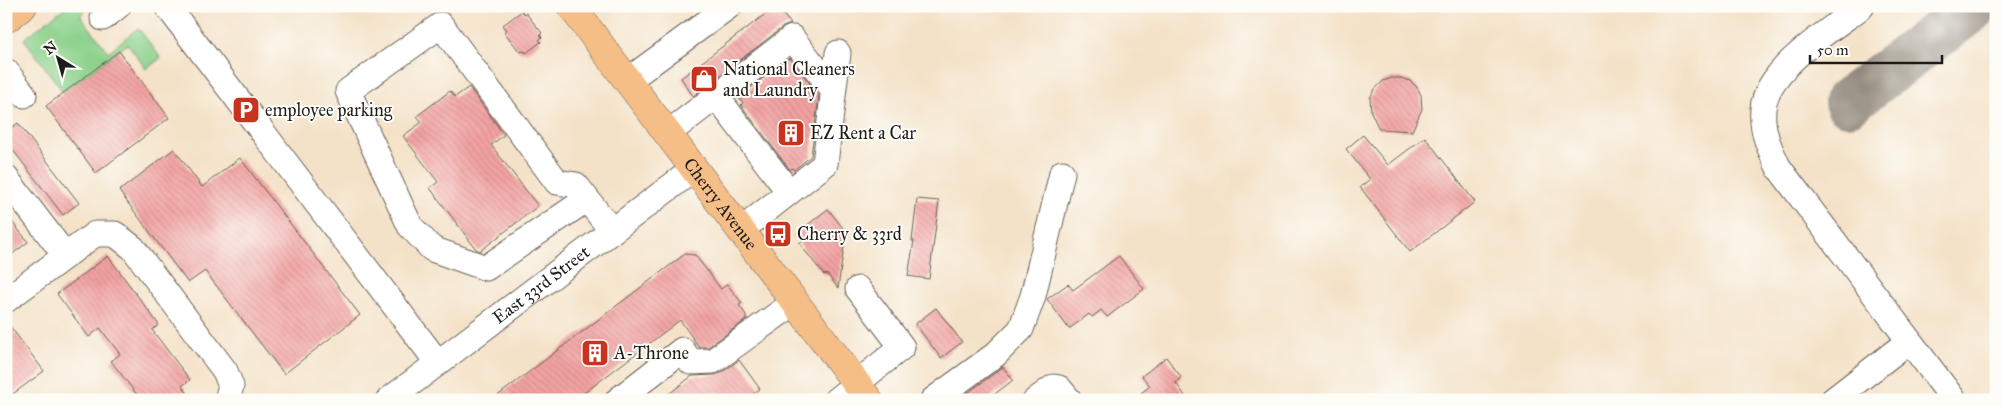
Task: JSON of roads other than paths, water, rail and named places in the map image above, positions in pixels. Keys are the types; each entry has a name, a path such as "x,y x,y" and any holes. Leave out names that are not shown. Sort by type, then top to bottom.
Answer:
{"main road":[{"path":"6,19 23,6"},
{"name":"Cherry Avenue","path":"571,6 795,302 854,394"}],"street":[{"path":"167,6 438,363"},
{"path":"627,81 729,6"},
{"path":"1862,6 1790,61 1778,74 1770,87 1762,108 1768,147 1779,168 1954,400"},
{"path":"587,199 486,268 432,249 410,226 348,91 442,25 557,182 576,185 587,199 612,231"},
{"path":"667,134 792,38 833,90"},
{"path":"740,230 825,164 838,53"},
{"path":"6,72 24,95"},
{"path":"716,96 789,192"},
{"name":"East 33rd Street","path":"389,400 694,169"},
{"path":"933,400 995,355 1021,329 1033,296 1062,173"},
{"path":"6,178 65,255"},
{"path":"6,300 95,234 115,234 133,248 226,371 231,386 227,400"},
{"path":"854,394 902,347 858,289"},
{"path":"618,400 682,350 691,362 713,360 795,302"},
{"path":"1833,400 1910,341"},
{"path":"1036,400 1054,387 1059,388 1069,400"}],"place":[{"name":"National Cleaners and Laundry","path":"704,79"},
{"name":"employee parking","path":"246,110"},
{"name":"EZ Rent a Car","path":"791,133"},
{"name":"Cherry & 33rd","path":"778,234"},
{"name":"A-Throne","path":"595,353"}]}
